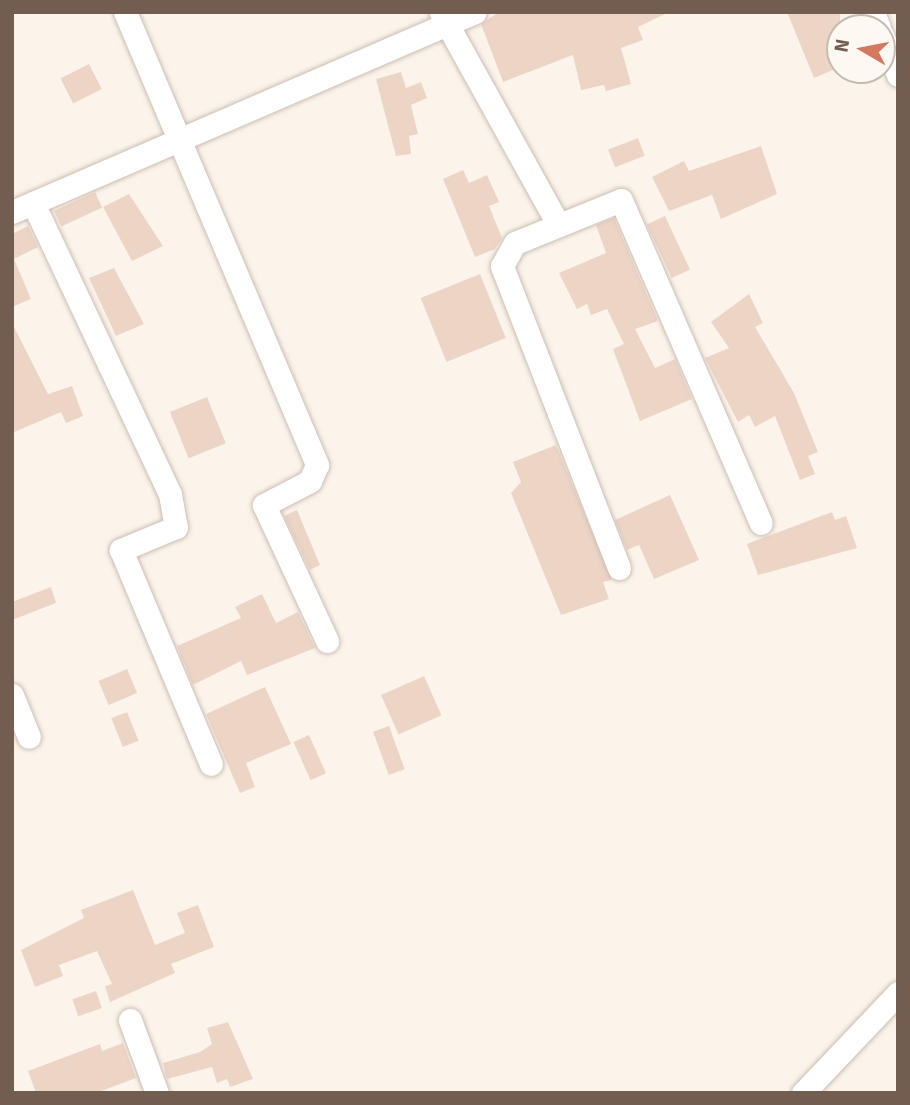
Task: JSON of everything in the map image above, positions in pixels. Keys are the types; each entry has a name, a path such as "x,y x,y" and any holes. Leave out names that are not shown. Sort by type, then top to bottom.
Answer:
{"street":[{"path":"125,12 317,465 310,481 264,505 327,641"},
{"path":"12,212 181,139 444,19 475,12"},
{"path":"444,19 557,222"},
{"path":"33,203 170,494 176,527 121,550 211,764"},
{"path":"619,568 503,278 505,253 557,222 627,203 761,523"},
{"path":"12,695 29,737"},
{"path":"801,1090 888,1025 898,993"},
{"path":"130,1020 158,1093"}],"building":[{"path":"499,12 669,12 638,27 643,40 621,48 631,84 606,91 604,85 581,90 573,55 503,82 481,24"},
{"path":"787,12 840,12 826,14 826,73 814,78"},
{"path":"89,64 102,89 73,103 60,79"},
{"path":"401,72 406,88 421,82 427,98 411,105 418,134 409,136 411,154 396,156 376,79"},
{"path":"638,138 645,156 615,167 608,149"},
{"path":"761,146 777,194 721,219 712,195 669,211 652,177 684,161 689,171"},
{"path":"463,170 469,183 487,175 499,202 489,206 502,238 495,249 475,257 443,179"},
{"path":"95,192 102,207 61,226 54,211"},
{"path":"129,194 163,246 132,261 103,207"},
{"path":"665,216 690,269 672,278 647,224"},
{"path":"614,218 658,321 635,329 655,368 675,359 692,399 640,421 613,349 624,344 607,309 591,315 587,304 577,309 559,273 606,253 596,225"},
{"path":"28,226 38,247 14,259 31,299 12,307 12,234"},
{"path":"114,268 144,324 116,336 89,278"},
{"path":"480,274 506,338 447,362 421,298"},
{"path":"749,294 763,323 755,327 794,393 818,452 808,456 815,474 800,480 775,416 755,427 749,415 738,422 705,358 729,348 711,322"},
{"path":"12,323 48,394 72,386 83,416 66,423 61,412 12,433"},
{"path":"207,397 226,443 189,458 170,412"},
{"path":"556,445 612,580 603,582 609,599 561,615 511,493 521,482 513,462"},
{"path":"670,495 699,560 654,579 639,545 627,550 615,520"},
{"path":"297,510 320,565 310,570 284,516"},
{"path":"832,512 835,520 846,516 857,548 758,575 747,544"},
{"path":"51,587 56,603 12,620 12,602"},
{"path":"262,594 276,623 298,612 315,648 247,675 241,661 193,685 177,646 241,618 235,607"},
{"path":"127,669 137,693 109,705 98,681"},
{"path":"424,676 441,715 399,734 381,695"},
{"path":"265,687 291,744 246,763 255,787 240,793 206,714"},
{"path":"127,712 139,741 123,747 111,718"},
{"path":"389,726 405,769 389,775 373,732"},
{"path":"309,735 326,773 311,780 293,742"},
{"path":"133,890 155,945 185,933 177,913 198,905 214,947 171,964 175,973 110,1002 105,986 112,984 97,951 59,965 63,976 35,987 21,950 84,918 81,910"},
{"path":"96,991 102,1008 78,1016 72,999"},
{"path":"228,1022 253,1079 230,1087 227,1079 217,1083 212,1067 167,1079 163,1063 200,1052 212,1044 207,1028"},
{"path":"123,1043 136,1078 96,1093 36,1093 28,1071 100,1044 102,1051"}]}
